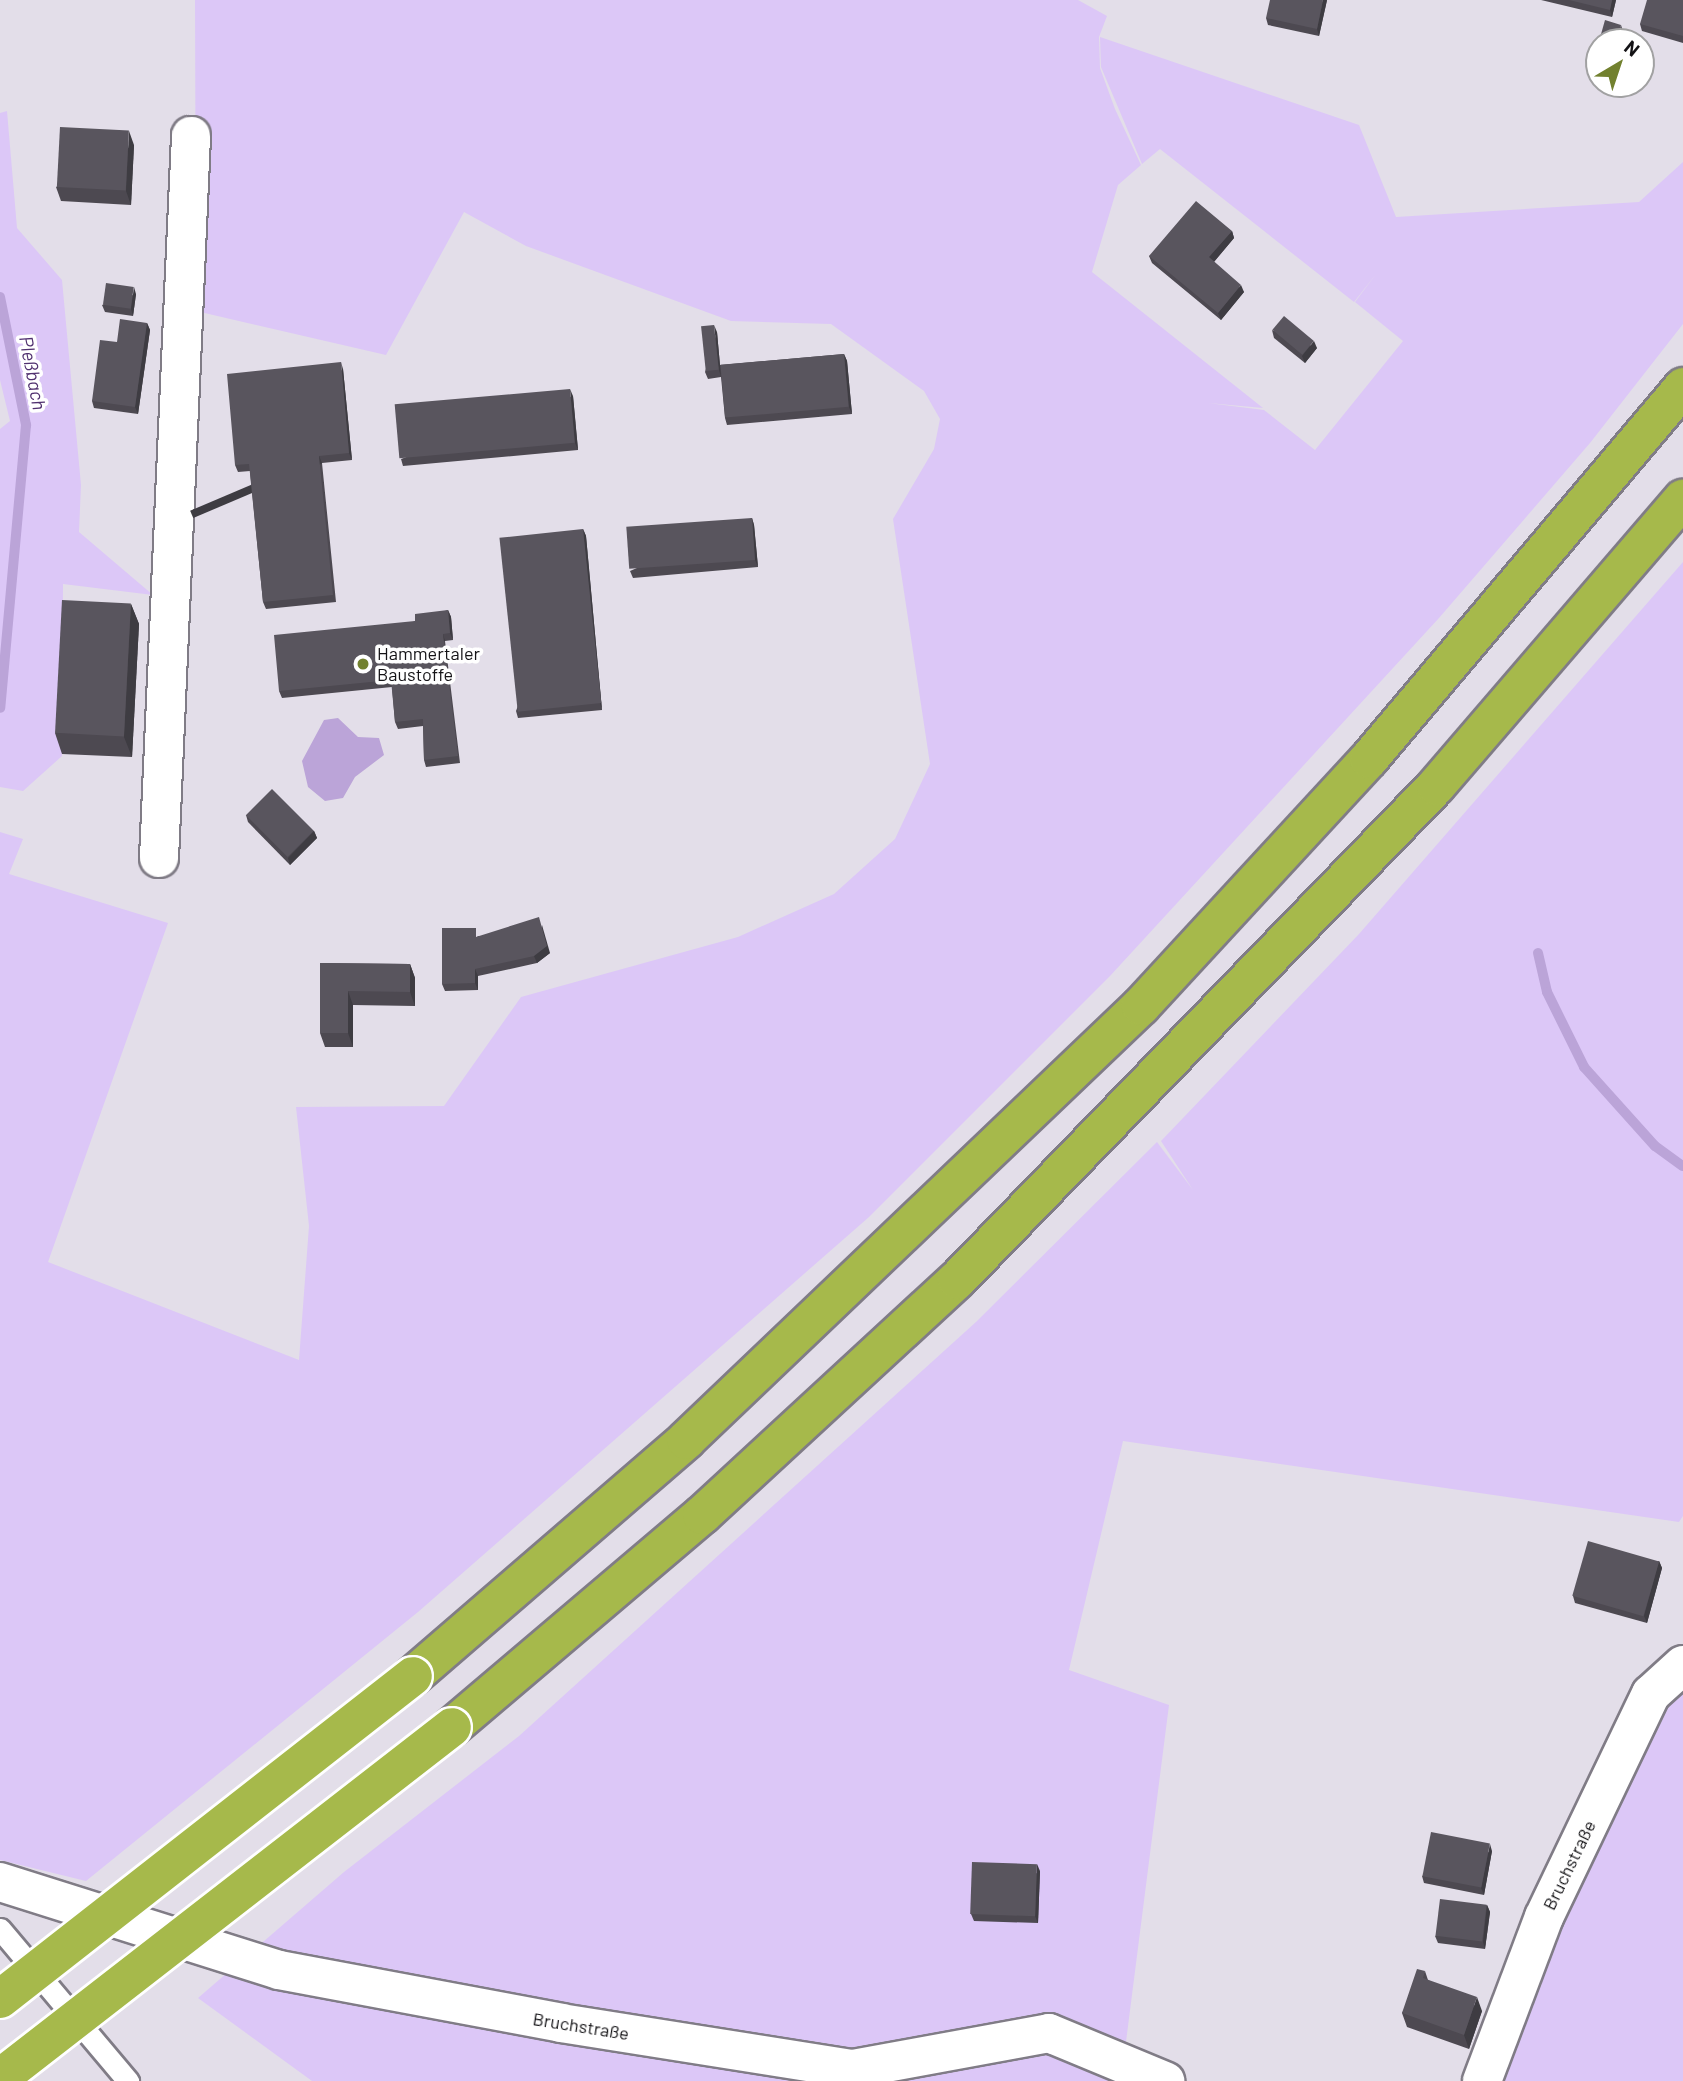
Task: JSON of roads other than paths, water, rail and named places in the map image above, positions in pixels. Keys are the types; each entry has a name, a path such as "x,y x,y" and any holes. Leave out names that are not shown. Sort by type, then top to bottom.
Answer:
{"highway":[{"path":"0,1999 413,1676 686,1440 1140,1006 1369,759 1683,387"},
{"path":"0,2078 452,1727 702,1515 957,1280 1436,786 1683,499"}],"street":[{"path":"159,858 191,136"},
{"name":"Bruchstraße","path":"1482,2081 1544,1917 1651,1694 1683,1665"},
{"name":"Bruchstraße","path":"0,1882 279,1970 561,2024 853,2069 1049,2033 1165,2081"}],"lane":[{"path":"0,1929 128,2081"},
{"path":"0,2069 9,2081"}],"waterway":[{"name":"Pleßbach","path":"0,297 26,425 0,708"},
{"path":"1538,953 1547,992 1584,1067 1655,1146 1683,1166"}],"place":[{"name":"Hammertaler Baustoffe","path":"363,664"}]}
